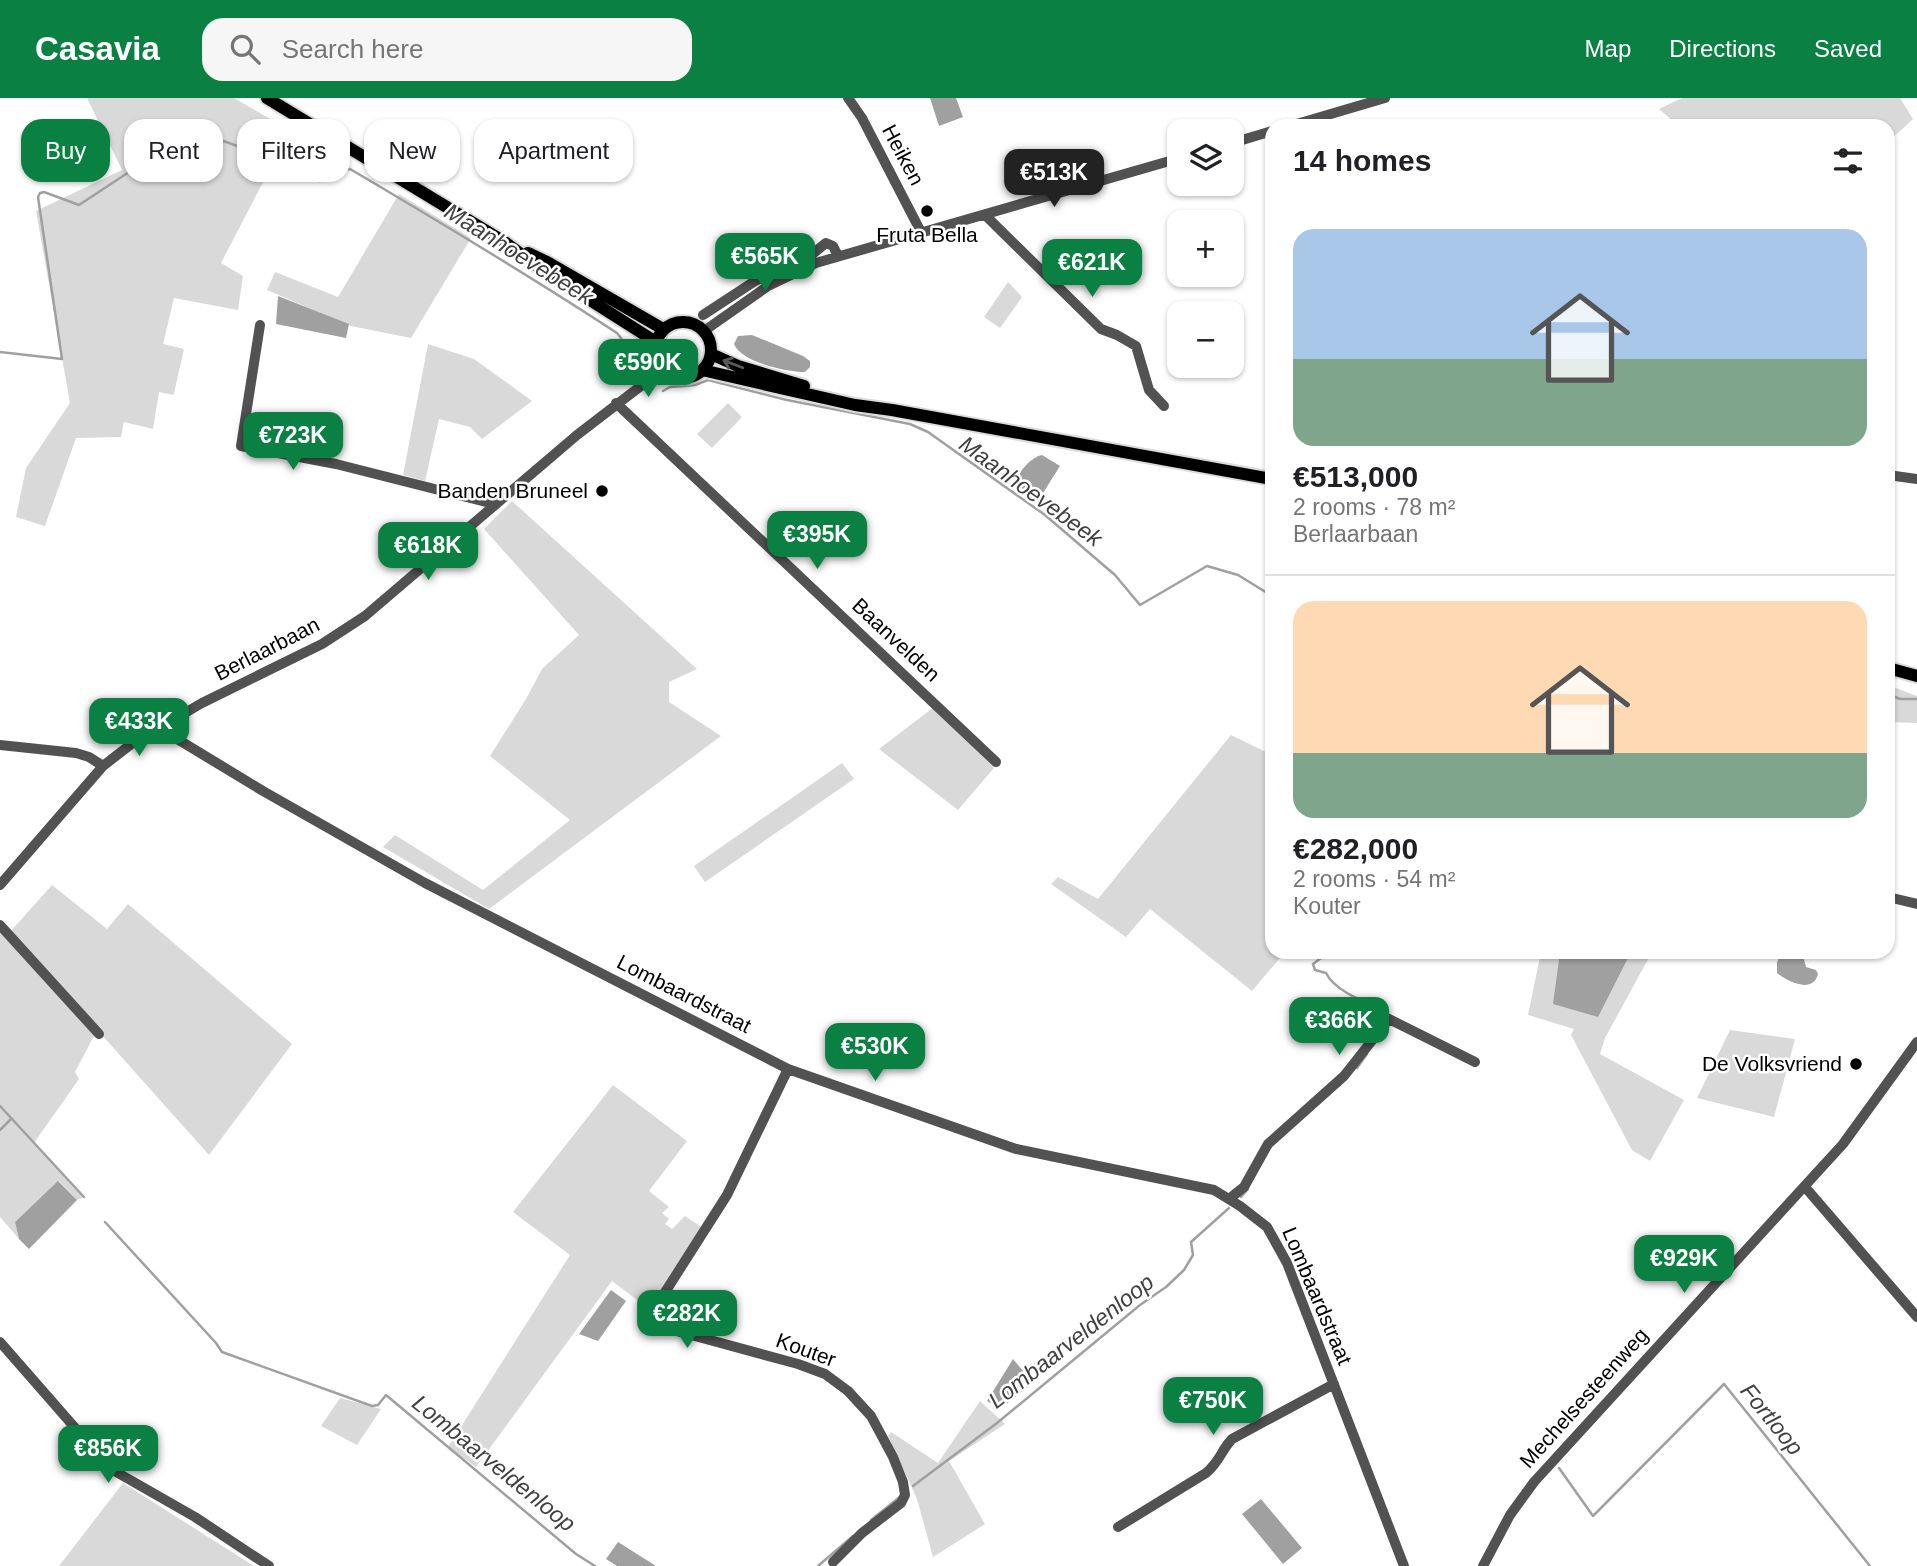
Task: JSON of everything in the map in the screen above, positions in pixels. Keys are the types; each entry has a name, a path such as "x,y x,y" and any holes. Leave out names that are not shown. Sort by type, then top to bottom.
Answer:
{"main road":[{"path":"267,98 506,243 573,290 656,341"},
{"path":"506,243 547,262 663,329"},
{"path":"686,321 704,331 709,340 711,354 702,370 693,376 682,378 663,369 655,356 656,341 663,329 672,323 686,321"},
{"path":"711,354 761,373 892,410"},
{"path":"702,370 855,405 1265,479"},
{"path":"1895,670 1917,676"}],"street":[{"name":"Heiken","path":"848,98 867,128 921,232"},
{"path":"1314,119 1385,98"},
{"path":"1244,139 1265,133"},
{"path":"704,331 768,286 804,268 1167,162"},
{"path":"985,215 1101,329 1136,346 1149,390 1164,406"},
{"path":"703,315 755,281 810,256 826,243 833,246 838,256"},
{"path":"260,325 241,446 336,464 494,504"},
{"name":"Berlaarbaan","path":"0,885 103,766 159,727 322,644 365,616 494,504 616,403 663,369"},
{"name":"Baanvelden","path":"616,403 996,762"},
{"path":"1895,476 1917,480"},
{"name":"Lombaardstraat","path":"159,727 262,791 425,883 788,1069 1016,1149 1214,1190 1230,1199 1267,1227 1287,1263 1404,1566"},
{"path":"0,745 76,753 103,766"},
{"path":"1895,899 1917,904"},
{"path":"0,925 99,1034"},
{"path":"1230,1199 1244,1187 1268,1144 1344,1076 1389,1018 1475,1062"},
{"name":"Mechelsesteenweg","path":"1483,1566 1498,1534 1534,1482 1843,1144 1917,1042"},
{"name":"Kouter","path":"788,1069 727,1195 655,1308 653,1318 662,1327 798,1364 825,1374 848,1391 871,1416 893,1457 905,1495 901,1503 862,1533 833,1562"},
{"path":"1805,1187 1917,1317"},
{"path":"0,1342 111,1469 195,1517 269,1566"},
{"name":"Lombaardstraat","path":"1118,1528 1206,1473 1218,1462 1225,1446 1232,1439 1334,1384"}],"shaded area":[{"path":"87,98 234,98 270,119 237,119 237,182 263,182 221,263 243,276 238,310 174,298 163,344 184,349 173,395 159,392 153,429 124,422 121,437 76,438 45,526 16,517 26,468 70,403 36,211 97,182 110,182 110,176 122,170 110,145 110,119 97,119"},
{"path":"1682,98 1900,98 1913,119 1895,136 1895,119 1671,119 1659,109"},
{"path":"399,194 471,238 411,338 351,326 267,290 275,272 338,297"},
{"path":"1008,282 1022,297 1000,328 984,317"},
{"path":"428,344 474,359 532,401 482,439 470,427 439,419 425,481 403,475"},
{"path":"728,403 742,417 712,448 697,434"},
{"path":"512,501 697,669 669,682 669,702 721,736 489,909 383,847 395,835 483,890 570,820 490,756 542,669 579,635 484,529"},
{"path":"1895,688 1917,696 1917,723 1895,722"},
{"path":"934,707 994,768 958,810 879,749"},
{"path":"1231,735 1265,752 1265,959 1279,959 1252,991 1150,909 1126,937 1051,884 1058,877 1098,899"},
{"path":"842,763 854,779 705,882 694,866"},
{"path":"52,885 107,929 128,904 292,1044 209,1155 10,932"},
{"path":"0,931 95,1034 75,1072 79,1079 34,1143 84,1197 77,1200 59,1181 15,1222 19,1239 0,1217"},
{"path":"1540,959 1648,959 1605,1038 1600,1054 1684,1100 1650,1161 1632,1150 1571,1035 1574,1029 1528,1015"},
{"path":"1730,1030 1795,1039 1774,1117 1697,1098"},
{"path":"613,1085 687,1141 649,1191 669,1207 662,1213 669,1219 665,1224 672,1229 685,1216 703,1228 649,1309 612,1281 476,1467 448,1447 570,1255 513,1212"},
{"path":"340,1398 381,1409 357,1445 321,1426"},
{"path":"980,1401 1005,1424 949,1461 985,1524 933,1557 917,1499 888,1436 891,1432 938,1463"},
{"path":"123,1483 254,1566 59,1566"}],"water":[{"path":"930,98 956,98 963,117 939,126"},
{"path":"278,296 349,324 346,338 276,324"},
{"path":"752,335 803,356 810,361 810,367 805,372 787,370 765,365 745,356 734,344 738,336"},
{"path":"1042,455 1060,466 1038,501 1016,483 1026,466"},
{"path":"1559,959 1627,959 1598,1017 1553,1004"},
{"path":"1778,959 1804,959 1806,967 1816,970 1818,974 1811,984 1800,984 1777,973"},
{"path":"58,1181 77,1200 29,1249 19,1239 15,1222"},
{"path":"611,1290 626,1301 598,1341 579,1334"},
{"path":"1013,1359 1033,1383 1000,1409 987,1401"},
{"path":"1261,1499 1302,1548 1283,1564 1242,1514"},
{"path":"618,1542 656,1566 617,1566 606,1559"}],"waterway":[{"name":"Maanhoevebeek","path":"0,352 62,359 38,197 40,193 44,192 79,205 188,133 209,137 308,169 350,169 485,249 617,333 624,343 626,354 618,374"},
{"name":"Maanhoevebeek","path":"663,391 670,387 695,385 708,380 787,400 910,424 928,432 1045,515 1115,575 1140,605 1207,566 1238,575 1265,592"},
{"name":"Maanhoevebeek","path":"1895,697 1917,699"},
{"name":"Lombaarveldenloop","path":"1320,959 1313,964 1315,970 1326,973 1345,992 1388,1012"},
{"name":"Lombaarveldenloop","path":"1357,1068 1367,1054"},
{"name":"Lombaarveldenloop","path":"0,1106 84,1197"},
{"path":"0,1130 10,1120"},
{"name":"Lombaarveldenloop","path":"1241,1197 1248,1189"},
{"name":"Lombaarveldenloop","path":"913,1486 997,1423 1140,1305 1166,1287 1184,1270 1193,1255 1191,1242 1229,1208"},
{"name":"Lombaarveldenloop","path":"105,1222 222,1352 372,1406 378,1405 386,1395 576,1554 595,1566"},
{"name":"Fortloop","path":"1559,1468 1593,1516 1724,1384 1870,1566"},
{"name":"Lombaarveldenloop","path":"871,1520 901,1496"},
{"name":"Lombaarveldenloop","path":"818,1566 853,1536"}],"place":[{"name":"Fruta Bella","path":"927,211"},
{"name":"Banden Bruneel","path":"602,491"},
{"name":"De Volksvriend","path":"1856,1064"}]}
